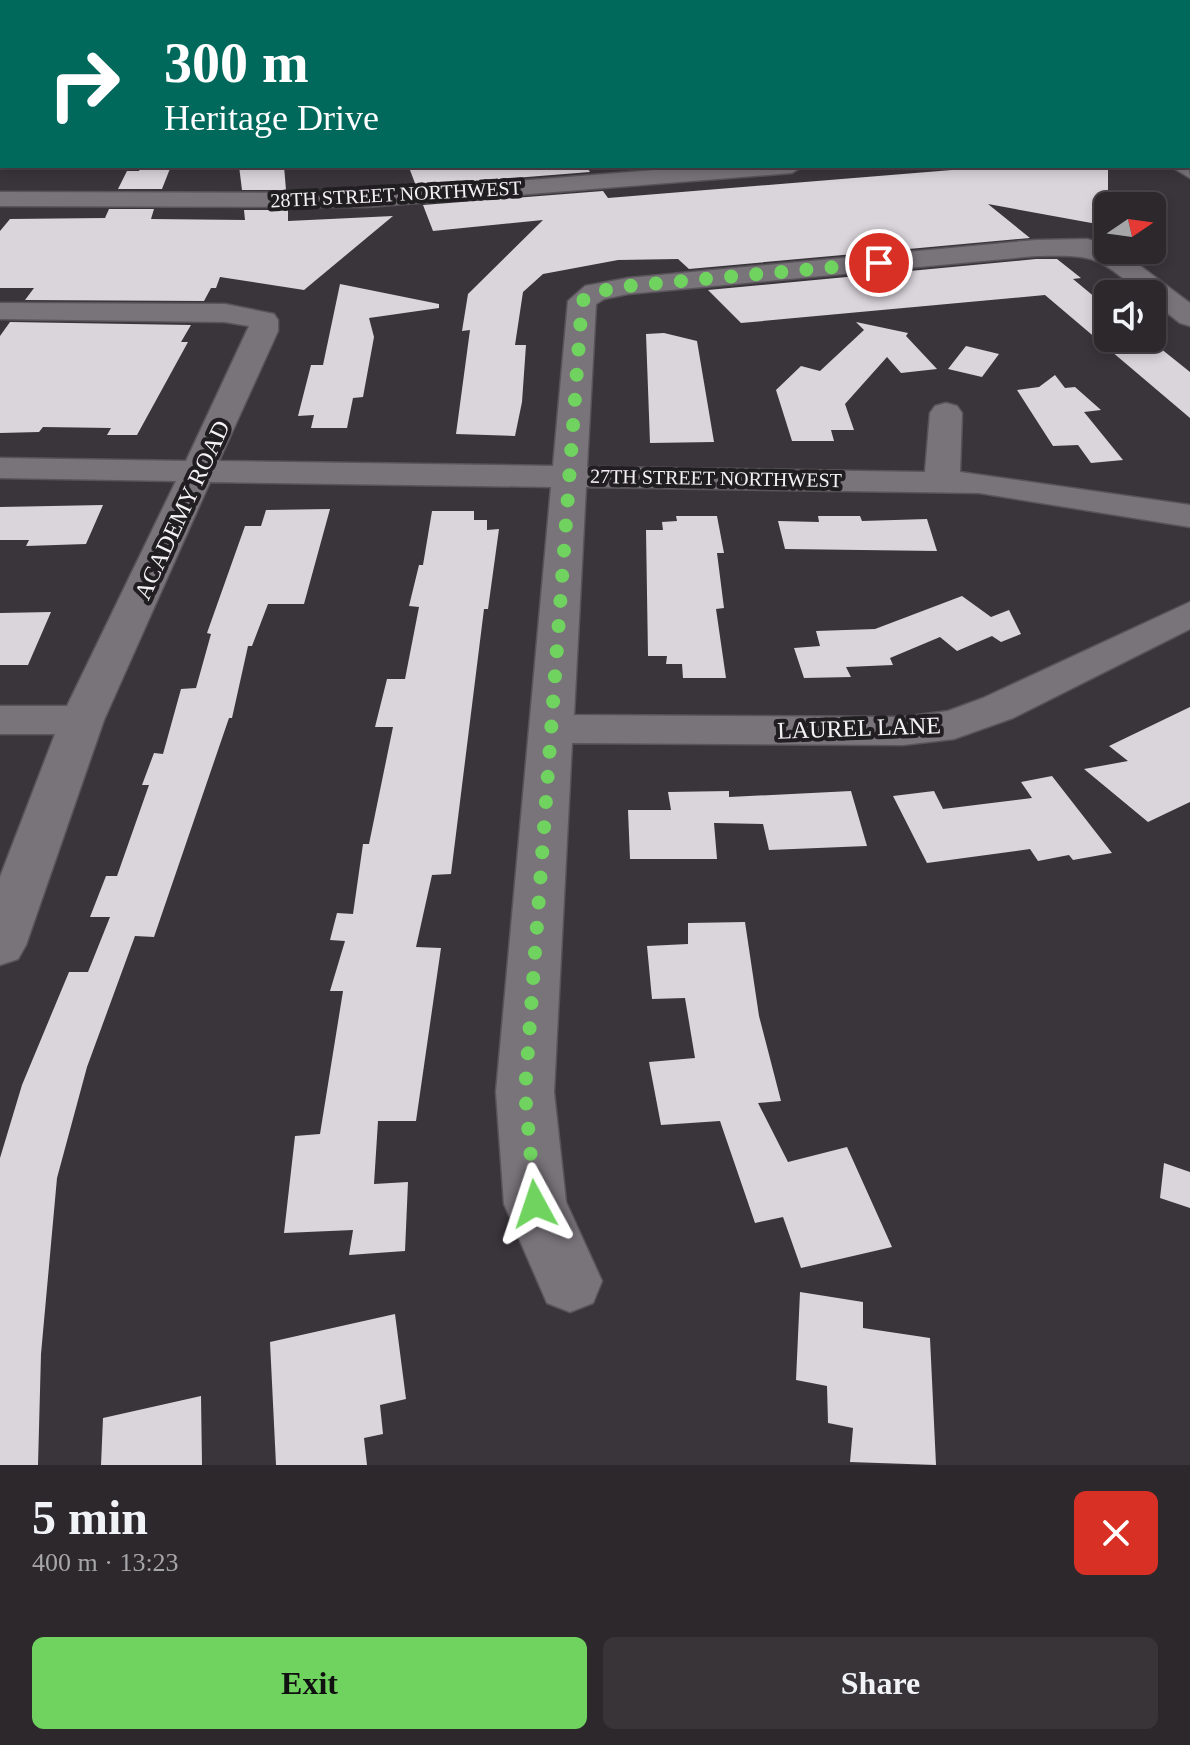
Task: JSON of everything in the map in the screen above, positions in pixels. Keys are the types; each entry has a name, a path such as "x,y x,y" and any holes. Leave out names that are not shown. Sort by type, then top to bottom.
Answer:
{"highway":[{"path":"1166,0 1190,0"}],"street":[{"name":"28TH STREET NORTHWEST","path":"0,199 335,201 766,168"},
{"path":"50,199 77,173"},
{"path":"335,201 346,177"},
{"path":"570,1281 535,1204 525,1092 582,301 595,292 644,284 1004,251 1087,247 1108,254 1190,317"},
{"name":"ACADEMY ROAD","path":"0,311 225,313 264,320 263,331 201,471 82,720 0,945"},
{"path":"942,482 946,413"},
{"name":"27TH STREET NORTHWEST","path":"0,468 942,482 1065,494 1190,516"},
{"name":"LAUREL LANE","path":"551,729 903,731 954,725 998,708 1190,614"},
{"path":"0,720 82,720"}],"building":[{"path":"140,168 170,168 162,189 118,189 127,171 139,171"},
{"path":"239,168 284,168 286,190 242,190"},
{"path":"587,168 590,172 416,186 410,170"},
{"path":"976,168 1108,168 1108,192 1094,192 1094,223 988,204 1030,238 689,269 678,259 618,260 543,274 523,292 515,345 526,345 522,402 515,436 456,434 470,330 462,331 468,294 543,220 433,231 423,205 603,191 608,198"},
{"path":"109,209 154,209 151,219 245,220 244,210 288,210 288,221 393,216 304,290 220,277 216,288 211,288 204,301 25,300 34,288 0,288 0,231 10,219 105,218"},
{"path":"1057,259 1081,278 1073,279 1094,296 1094,337 1045,295 741,323 708,290"},
{"path":"340,284 439,304 439,308 369,318 374,337 363,397 353,398 347,428 311,428 314,415 298,416 311,365 323,365"},
{"path":"10,322 191,325 181,342 188,342 137,435 107,435 111,428 43,427 39,432 0,433 0,336"},
{"path":"856,322 908,333 906,336 937,369 901,373 887,357 845,404 854,430 831,430 834,441 792,441 776,390 801,366 820,371 864,330"},
{"path":"664,333 697,341 714,442 650,443 646,334"},
{"path":"966,346 999,354 982,377 948,369"},
{"path":"1112,352 1165,352 1190,372 1190,418"},
{"path":"1055,375 1065,388 1075,387 1101,410 1084,412 1123,460 1091,463 1078,445 1053,446 1017,390 1039,387"},
{"path":"103,505 86,544 26,546 29,540 0,540 0,507"},
{"path":"330,509 304,604 268,604 252,646 248,646 232,718 229,718 154,937 135,936 87,1067 57,1178 41,1354 38,1465 0,1465 0,1158 22,1085 69,972 88,972 110,917 90,917 106,876 117,876 149,785 142,785 154,753 163,754 181,689 196,688 211,634 207,633 245,526 261,526 266,510"},
{"path":"432,511 474,511 474,520 487,520 487,530 499,529 488,609 484,609 451,874 432,875 416,947 441,948 416,1121 378,1121 374,1184 408,1182 405,1251 349,1255 353,1230 284,1233 295,1136 320,1134 343,991 330,991 345,941 330,940 337,913 353,914 363,844 369,844 393,727 375,727 387,679 405,679 419,607 409,606 419,565 423,565"},
{"path":"676,516 717,516 724,553 717,553 724,608 716,609 726,678 683,678 682,664 666,664 667,656 648,656 646,530 663,530 662,522 677,521"},
{"path":"818,516 860,516 862,521 927,519 937,551 785,549 778,521 819,522"},
{"path":"962,596 991,617 1009,610 1021,634 1001,642 992,636 957,651 940,637 890,658 893,665 846,667 851,677 804,678 794,648 820,646 816,631 875,629"},
{"path":"51,612 28,665 0,665 0,613"},
{"path":"1190,707 1190,802 1148,822 1084,769 1128,761 1109,746"},
{"path":"1052,776 1112,853 1073,860 1069,855 1038,861 1030,849 927,863 893,796 934,791 943,809 1032,798 1021,782"},
{"path":"729,791 729,797 851,791 867,846 769,850 763,824 714,823 717,859 630,859 628,810 671,810 668,792"},
{"path":"745,922 759,1016 781,1101 758,1103 788,1162 847,1147 892,1247 801,1268 783,1217 755,1223 720,1121 661,1125 649,1062 695,1058 685,998 652,999 647,946 688,944 688,923"},
{"path":"1164,1163 1190,1172 1190,1208 1160,1198"},
{"path":"800,1292 863,1302 863,1328 930,1338 936,1465 850,1462 853,1428 828,1423 827,1386 796,1380"},
{"path":"395,1314 406,1399 380,1405 383,1434 364,1438 367,1465 276,1465 270,1342"},
{"path":"201,1396 202,1465 101,1465 103,1418"}],"route":[{"path":"535,1204 525,1092 582,301 595,292 628,286 879,263"}]}
